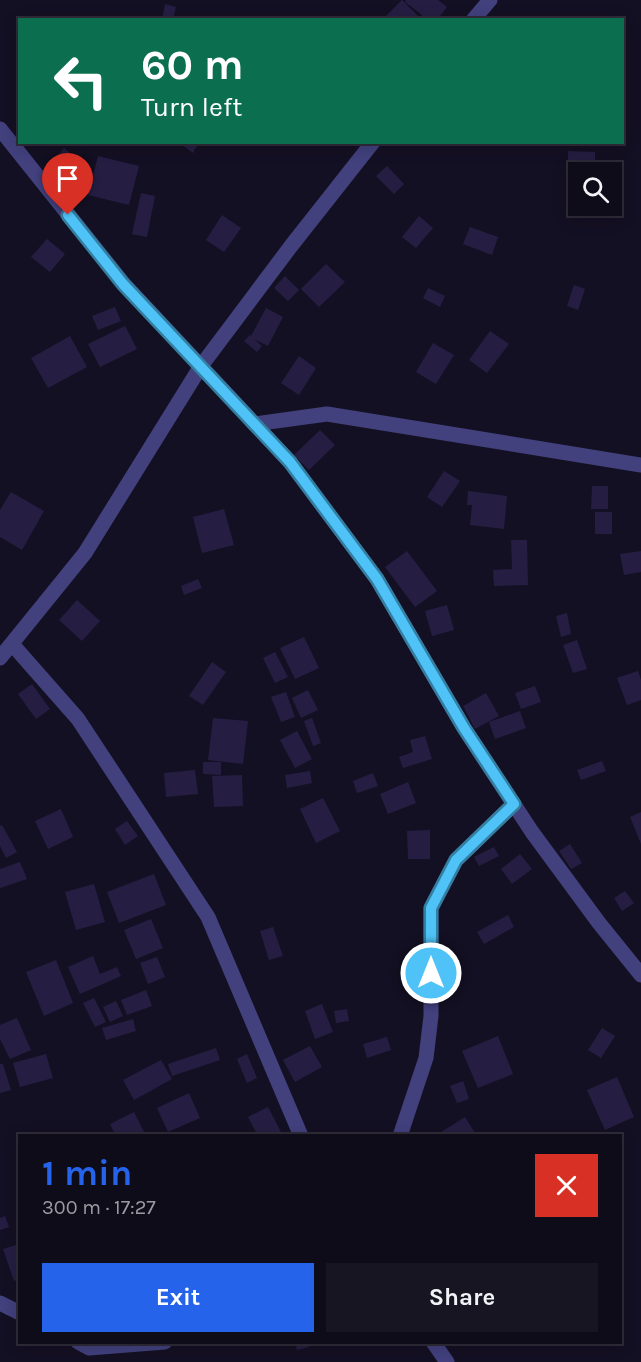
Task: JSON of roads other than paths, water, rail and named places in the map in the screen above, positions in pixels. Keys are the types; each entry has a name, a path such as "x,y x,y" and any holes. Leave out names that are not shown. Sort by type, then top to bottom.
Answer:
{"street":[{"path":"475,18 490,0"},
{"path":"0,129 123,284 290,462 377,579 464,728 532,832 599,924 635,960 641,975"},
{"path":"0,658 85,553 201,366 371,144"},
{"path":"254,424 327,414 641,465"},
{"path":"12,644 78,719 208,917 300,1134"},
{"path":"401,1134 426,1058 432,1016 431,908 456,860 514,804"},
{"path":"0,1303 18,1312"},
{"path":"82,1344 89,1348 140,1344"},
{"path":"434,1344 447,1362"}]}
